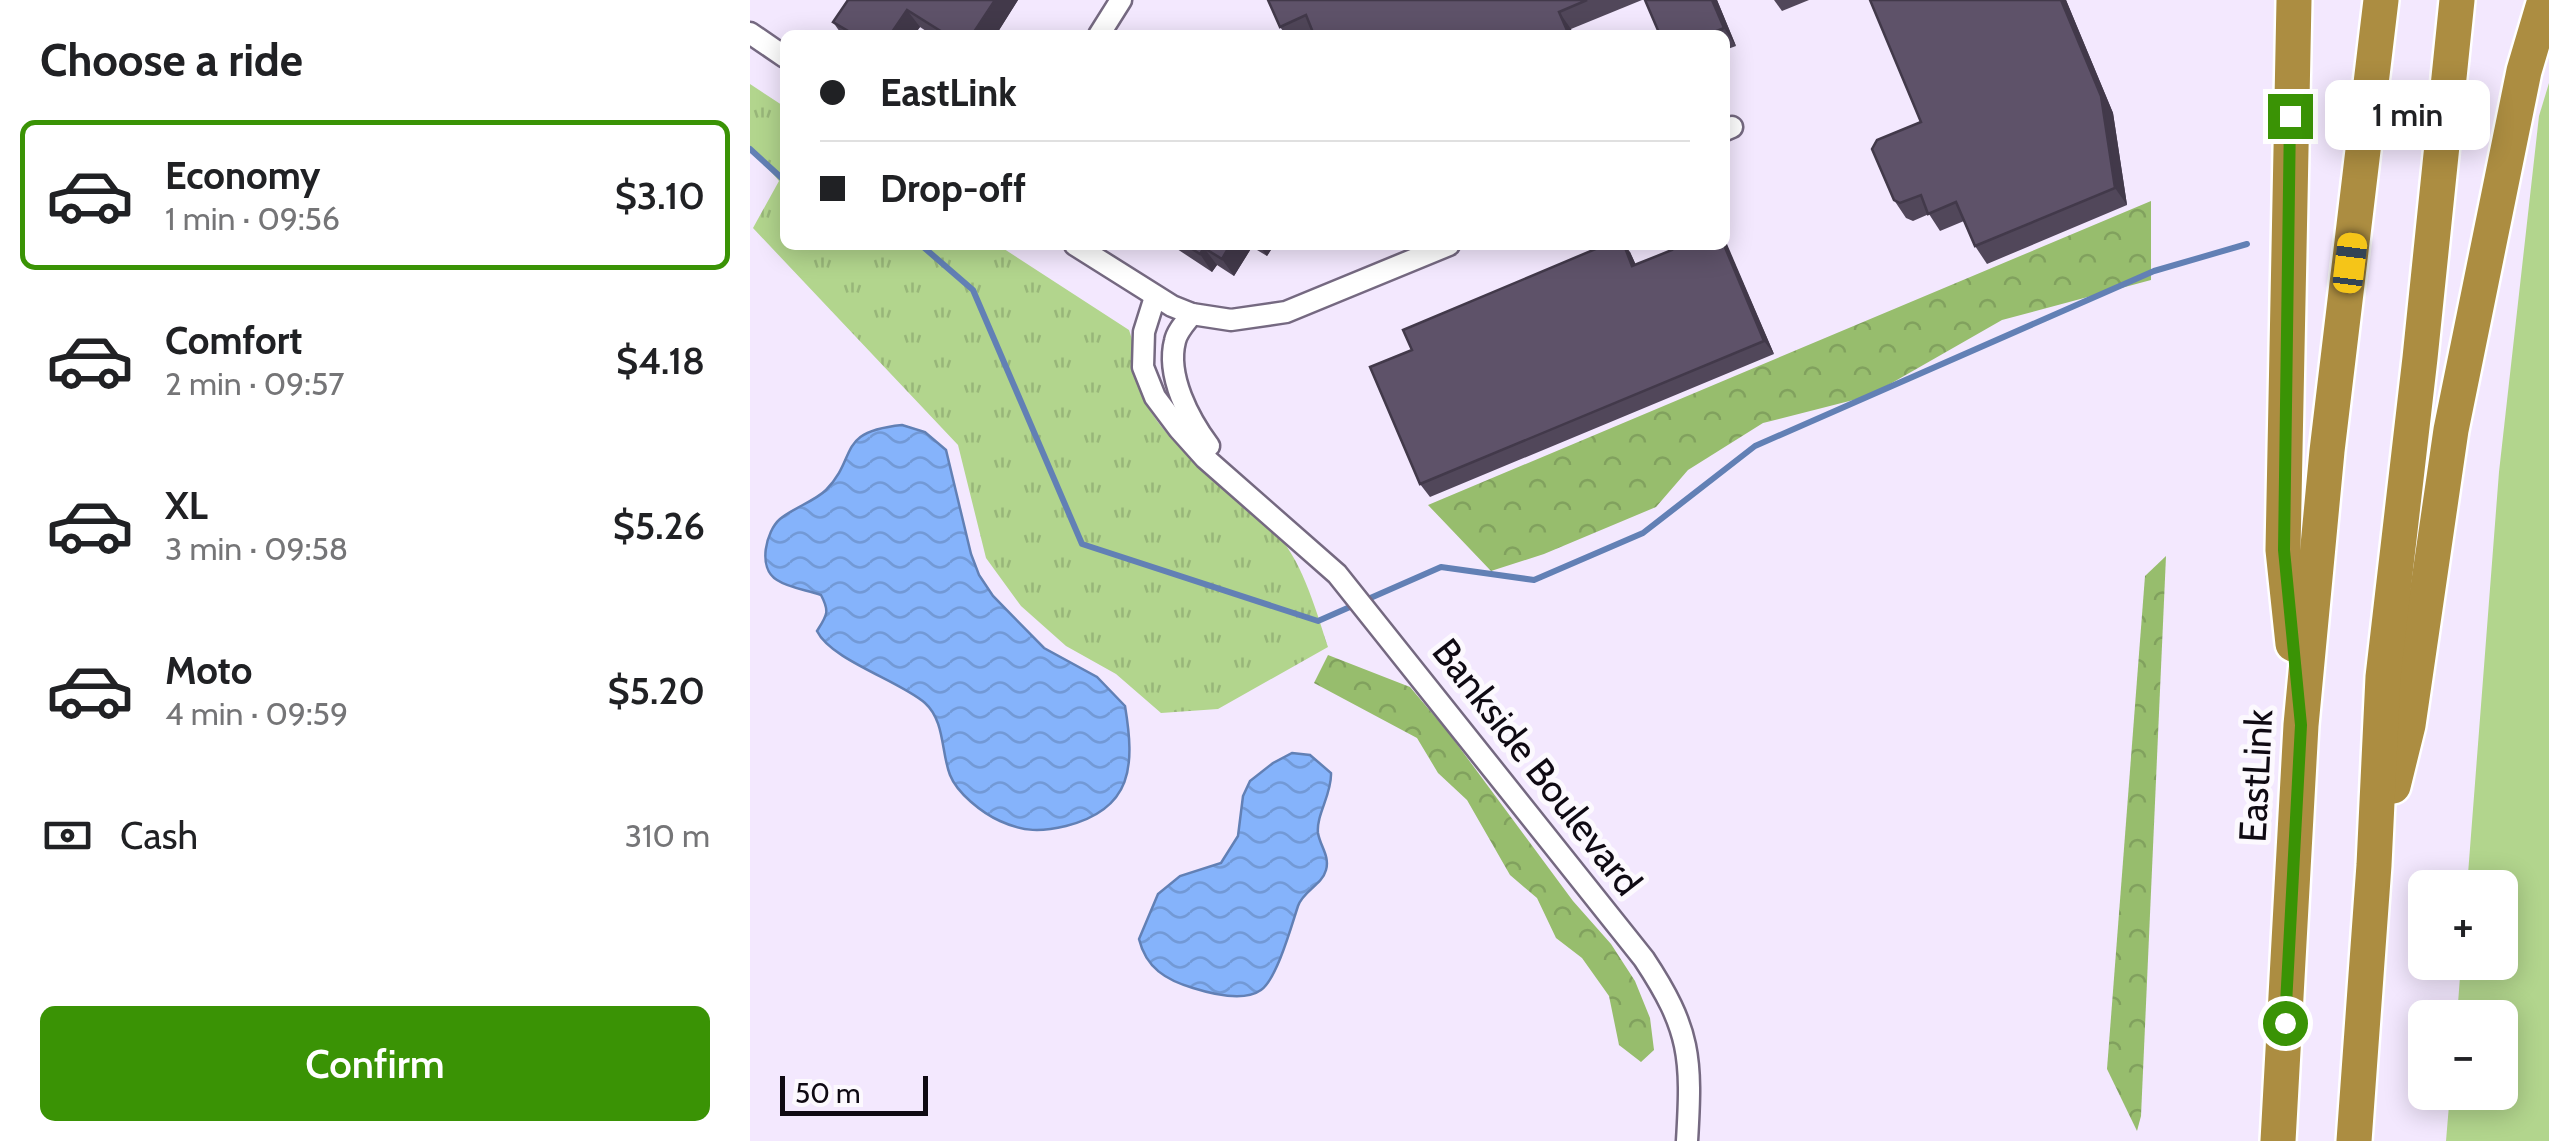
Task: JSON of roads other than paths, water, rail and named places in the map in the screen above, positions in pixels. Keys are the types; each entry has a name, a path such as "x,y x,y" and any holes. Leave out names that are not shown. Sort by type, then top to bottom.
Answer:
{"highway":[{"path":"2294,0 2284,550 2301,725"},
{"name":"EastLink","path":"2278,1141 2301,725 2327,451 2381,0"},
{"path":"2354,1141 2383,676 2457,0"},
{"path":"2374,865 2408,725 2451,430 2524,72 2546,0"}],"street":[{"path":"1102,30 1121,0"},
{"path":"750,33 780,53"},
{"path":"1083,250 1192,314 1231,320 1286,312 1438,250"},
{"name":"Bankside Boulevard","path":"1156,296 1144,332 1143,367 1155,397 1205,458 1337,574 1668,994 1685,1033 1690,1086 1687,1141"},
{"name":"Bankside Boulevard","path":"1192,314 1175,341 1178,388 1196,429 1236,484"}],"water":[{"path":"902,425 925,432 946,450 971,554 993,596 1044,648 1097,677 1125,706 1129,748 1124,782 1105,809 1088,818 1057,828 1033,830 1009,825 978,808 950,775 936,719 925,703 825,642 817,631 826,613 821,595 782,583 767,567 768,540 780,519 826,490 851,447 866,433"},
{"path":"1292,753 1310,755 1331,773 1318,826 1327,865 1321,880 1300,901 1273,975 1261,990 1237,996 1201,990 1166,977 1147,958 1139,939 1158,894 1180,876 1221,863 1238,836 1243,796 1250,781"}],"waterway":[{"path":"750,149 780,176"},
{"path":"927,250 973,290 1082,544 1318,621 1441,567 1534,580 1643,533 1755,446 2154,271 2247,244"}]}
